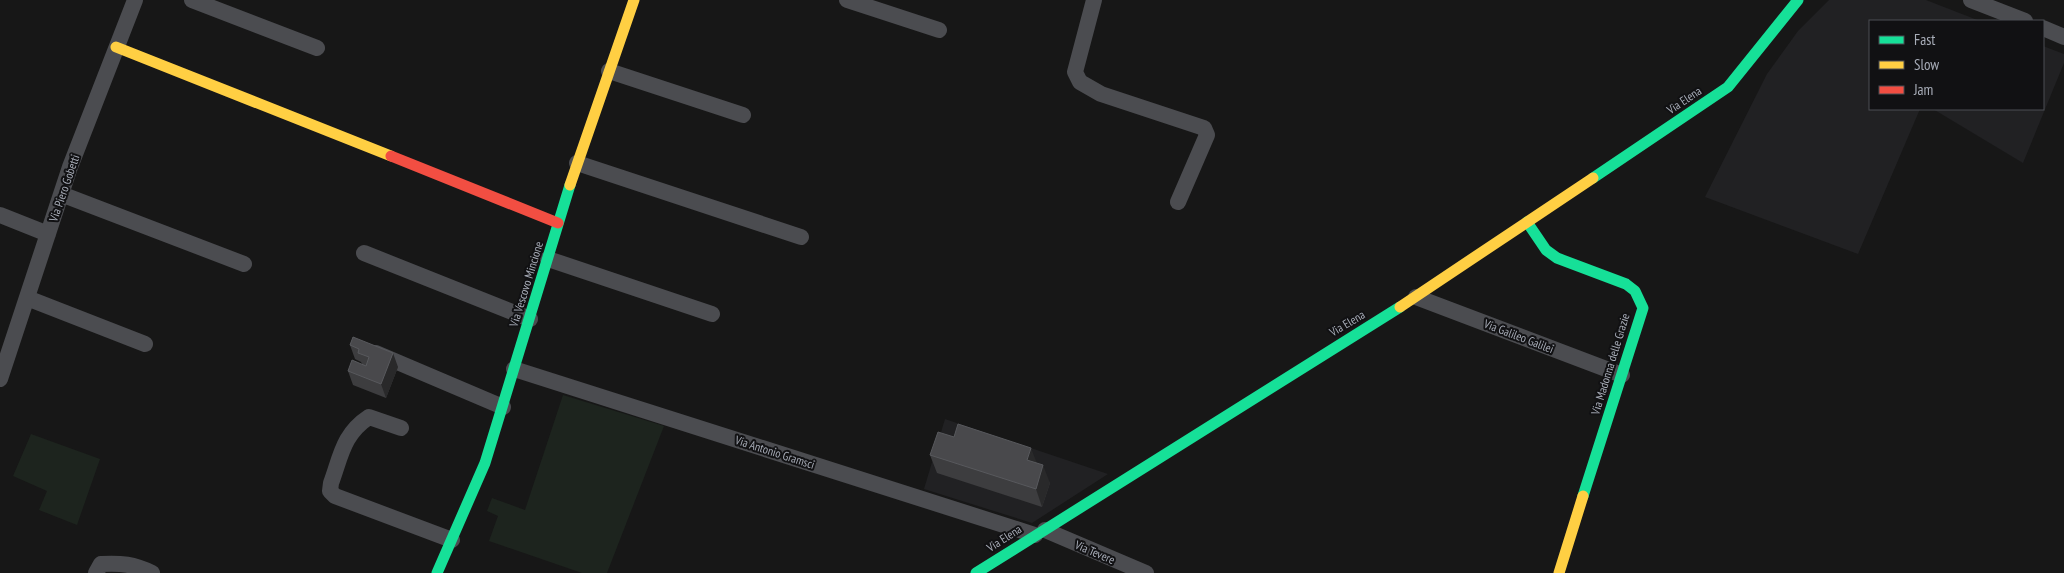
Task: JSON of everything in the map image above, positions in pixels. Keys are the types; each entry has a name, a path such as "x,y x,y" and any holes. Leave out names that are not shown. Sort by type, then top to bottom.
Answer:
{"street":[{"name":"Via Piero Gobetti","path":"0,379 61,194 135,0"},
{"path":"192,0 318,48"},
{"name":"Via Vescovo Mincione","path":"437,573 485,463 576,163 634,0"},
{"path":"847,0 939,30"},
{"path":"1094,0 1075,72 1080,82 1101,94 1204,128 1207,135 1178,202"},
{"name":"Via Elena","path":"976,573 1328,350 1416,297 1728,87 1798,0"},
{"path":"1971,0 2022,20"},
{"path":"2044,28 2064,37"},
{"path":"116,47 558,223"},
{"path":"609,71 743,115"},
{"path":"576,163 801,237"},
{"path":"61,194 244,264"},
{"path":"0,215 48,234"},
{"name":"Via Madonna delle Grazie","path":"1527,222 1546,250 1557,258 1626,284 1635,291 1643,308 1559,573"},
{"path":"364,253 530,318"},
{"path":"548,259 712,314"},
{"name":"Via Galileo Galilei","path":"1416,297 1622,375"},
{"path":"27,298 145,344"},
{"path":"363,348 503,407"},
{"name":"Via Antonio Gramsci","path":"514,369 1040,532"},
{"path":"401,428 369,417 358,425 348,436 330,490 334,496 452,540"},
{"name":"Via Tevere","path":"1040,532 1146,573"},
{"path":"96,573 101,564 122,563 137,566 152,573"}],"shaded area":[{"path":"1829,0 1926,0 1977,20 1869,20 1869,110 1920,110 1858,254 1705,197 1767,74 1798,31"},
{"path":"2044,46 2064,54 2064,63 2023,163 1935,110 2044,110"},
{"path":"563,395 664,426 607,573 582,573 489,541 498,516 487,511 492,498 525,510"},
{"path":"945,419 1108,474 1032,523 924,489"},
{"path":"31,434 100,459 77,525 39,510 47,491 13,476"}],"building":[{"path":"353,337 393,353 381,384 348,371 352,360 366,366 369,357 358,353 359,349 350,345"},
{"path":"958,424 1031,448 1027,460 1043,465 1036,489 930,455 938,432 954,437"}],"traffic: fast":[{"path":"1593,178 1728,87 1798,0"},
{"path":"437,573 485,463 570,185"},
{"path":"1527,222 1546,250 1557,258 1626,284 1635,291 1643,308 1583,496"},
{"path":"976,573 1400,307"}],"traffic: slow":[{"path":"570,185 634,0"},
{"path":"116,47 391,156"},
{"path":"1400,307 1593,178"},
{"path":"1559,573 1583,496"}],"traffic: jam":[{"path":"391,156 558,223"}]}
